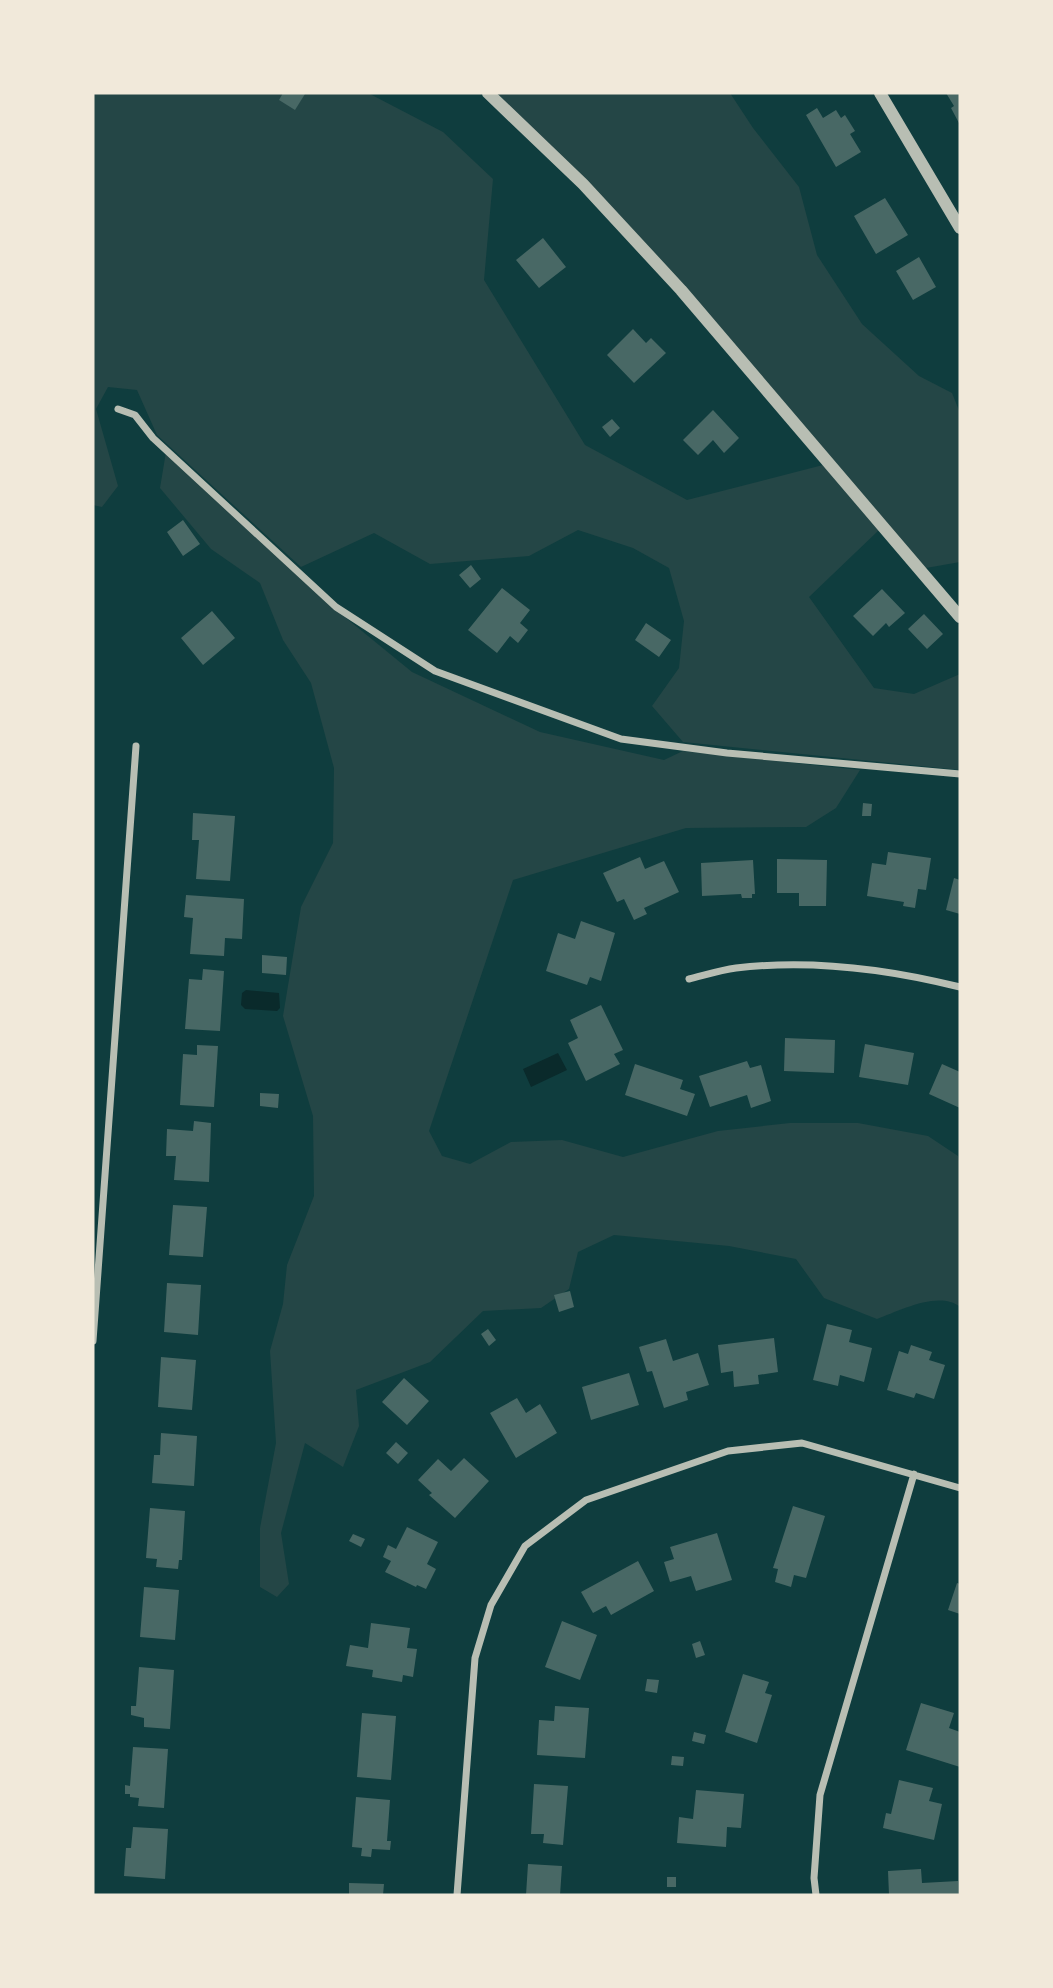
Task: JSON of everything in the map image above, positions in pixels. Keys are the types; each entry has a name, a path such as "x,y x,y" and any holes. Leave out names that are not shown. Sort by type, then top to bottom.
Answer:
{"street":[{"path":"488,93 583,184 681,290 960,617"},
{"path":"880,93 960,228"},
{"path":"118,409 135,415 153,438 336,607 435,671 621,739 727,753 960,774"},
{"path":"93,1341 136,746"},
{"path":"690,979 734,968 787,964 858,968 916,976 960,987"},
{"path":"457,1895 475,1658 491,1605 525,1546 586,1500 729,1451 802,1443 960,1488"},
{"path":"816,1895 814,1878 820,1795 914,1474"}],"shaded area":[{"path":"93,93 368,93 443,132 493,179 484,280 585,445 687,500 823,465 879,530 809,597 874,688 914,694 960,674 960,770 683,742 652,706 679,668 684,621 669,568 633,548 578,530 529,556 430,564 374,533 301,567 157,435 137,390 108,387 96,409 118,486 102,507 93,505"},
{"path":"496,93 730,93 753,128 799,187 817,255 862,324 919,376 952,393 960,413 960,562 926,568"},
{"path":"166,452 335,609 412,672 540,732 664,760 683,751 860,770 836,808 806,827 686,828 513,880 429,1131 442,1156 470,1164 511,1142 562,1140 623,1157 718,1131 790,1123 858,1123 928,1136 958,1156 960,1166 960,1307 951,1302 930,1301 877,1319 824,1298 796,1259 729,1246 614,1235 578,1252 569,1289 541,1308 483,1311 430,1362 356,1390 359,1426 343,1467 305,1443 281,1533 289,1584 277,1597 260,1587 260,1528 276,1443 270,1351 283,1304 287,1265 314,1196 313,1116 283,1016 301,907 333,843 334,768 311,683 283,640 260,583 211,549 160,488"},
{"path":"246,990 279,993 280,1008 277,1011 245,1009 241,1005 242,993"},
{"path":"558,1053 567,1070 531,1087 523,1069"}],"building":[{"path":"283,93 305,94 295,110 279,100"},
{"path":"946,93 960,93 960,125 951,108 954,106"},
{"path":"817,108 823,118 836,110 841,118 845,115 855,131 850,134 861,152 836,167 806,115"},
{"path":"885,198 908,235 876,254 854,216"},
{"path":"543,238 566,267 539,288 516,260"},
{"path":"919,257 936,287 913,300 896,271"},
{"path":"633,329 646,343 651,338 666,353 634,383 607,355"},
{"path":"713,410 739,438 724,453 713,440 698,455 683,440"},
{"path":"612,419 620,428 610,437 602,427"},
{"path":"183,520 200,544 183,556 167,532"},
{"path":"471,565 481,579 470,588 459,575"},
{"path":"502,588 530,610 520,623 528,630 518,643 510,636 497,653 468,630"},
{"path":"882,589 905,613 889,627 886,623 873,636 853,616"},
{"path":"212,611 235,638 203,665 181,638"},
{"path":"924,614 943,634 927,649 908,629"},
{"path":"646,623 671,640 659,657 635,640"},
{"path":"863,803 872,804 871,816 862,816"},
{"path":"193,813 235,816 230,881 196,879 199,840 192,840"},
{"path":"888,852 931,858 926,890 918,889 915,908 903,906 904,902 867,896 872,863 886,865"},
{"path":"640,857 645,869 664,861 679,892 644,908 647,914 634,920 624,899 617,902 603,873"},
{"path":"777,859 827,860 826,906 799,906 799,893 777,893"},
{"path":"753,860 755,894 752,894 752,898 742,898 741,894 702,896 701,863"},
{"path":"954,878 960,880 960,914 946,910"},
{"path":"186,895 244,899 242,939 225,938 224,956 190,954 193,918 184,917"},
{"path":"581,921 615,933 601,981 590,977 587,985 546,971 558,933 575,939"},
{"path":"262,955 287,957 286,975 262,973"},
{"path":"203,969 224,971 220,1031 185,1029 189,979 202,980"},
{"path":"601,1005 623,1050 614,1054 620,1064 586,1081 568,1043 578,1038 570,1020"},
{"path":"785,1038 835,1040 834,1073 784,1071"},
{"path":"865,1044 914,1053 908,1085 859,1077"},
{"path":"197,1045 218,1046 214,1107 180,1105 183,1054 197,1055"},
{"path":"747,1061 750,1068 761,1065 771,1101 751,1108 747,1095 710,1107 699,1076"},
{"path":"635,1064 683,1080 680,1089 695,1094 687,1116 625,1095"},
{"path":"942,1064 960,1072 960,1108 929,1094"},
{"path":"260,1093 279,1094 278,1108 260,1106"},
{"path":"194,1121 211,1123 209,1182 174,1180 176,1156 166,1156 167,1129 193,1131"},
{"path":"173,1205 207,1207 203,1257 169,1255"},
{"path":"167,1283 201,1285 198,1335 164,1332"},
{"path":"570,1291 574,1307 559,1312 554,1295"},
{"path":"827,1324 852,1330 849,1342 872,1348 864,1382 840,1375 838,1386 813,1380"},
{"path":"488,1329 496,1340 489,1346 481,1334"},
{"path":"774,1338 778,1372 758,1375 759,1384 734,1387 733,1371 721,1373 718,1345"},
{"path":"666,1339 673,1361 698,1353 709,1385 686,1392 688,1400 664,1408 652,1371 647,1372 639,1347"},
{"path":"911,1345 932,1352 929,1360 945,1365 934,1399 916,1393 914,1398 887,1390 899,1351 908,1354"},
{"path":"161,1357 196,1360 192,1410 158,1407"},
{"path":"629,1373 639,1405 591,1420 582,1387"},
{"path":"404,1378 429,1401 407,1425 382,1402"},
{"path":"517,1398 526,1413 540,1404 557,1433 516,1458 490,1413"},
{"path":"161,1433 197,1436 194,1486 152,1483 154,1455 160,1455"},
{"path":"396,1442 408,1453 398,1464 386,1453"},
{"path":"464,1458 489,1481 455,1518 429,1495 432,1493 418,1480 438,1459 451,1471"},
{"path":"793,1506 825,1516 806,1578 794,1575 791,1587 775,1582 778,1569 773,1568"},
{"path":"150,1508 185,1511 182,1560 179,1560 178,1569 156,1567 157,1559 146,1558"},
{"path":"407,1527 438,1542 427,1564 436,1569 426,1589 385,1572 391,1561 383,1557 388,1545 396,1549"},
{"path":"717,1533 732,1580 696,1591 691,1576 670,1582 664,1562 674,1559 670,1547"},
{"path":"353,1534 365,1539 361,1547 349,1541"},
{"path":"638,1561 654,1591 611,1615 606,1606 593,1613 581,1592"},
{"path":"957,1583 960,1584 960,1614 948,1610"},
{"path":"144,1587 179,1590 175,1640 140,1637"},
{"path":"562,1621 597,1635 580,1680 545,1667"},
{"path":"371,1623 410,1628 407,1648 417,1649 413,1677 403,1675 402,1682 372,1677 373,1670 346,1666 350,1645 368,1648"},
{"path":"700,1641 705,1655 696,1658 692,1644"},
{"path":"139,1667 174,1670 170,1729 144,1727 144,1718 131,1715 131,1706 136,1706"},
{"path":"743,1674 769,1682 765,1693 772,1695 757,1743 725,1732"},
{"path":"647,1679 659,1680 657,1693 645,1691"},
{"path":"921,1703 954,1713 949,1728 960,1732 960,1767 906,1750"},
{"path":"555,1706 589,1708 585,1758 537,1755 539,1720 554,1721"},
{"path":"362,1713 396,1716 391,1780 357,1777"},
{"path":"694,1732 706,1735 704,1744 692,1741"},
{"path":"133,1747 168,1749 164,1808 138,1806 139,1798 125,1794 125,1785 130,1786"},
{"path":"672,1756 684,1757 683,1766 671,1765"},
{"path":"899,1780 933,1788 929,1801 942,1804 934,1840 883,1828 886,1813 891,1814"},
{"path":"534,1784 568,1786 563,1845 543,1843 544,1834 531,1834"},
{"path":"696,1790 744,1794 741,1828 727,1827 726,1847 677,1843 679,1817 693,1819"},
{"path":"356,1797 390,1800 387,1841 391,1841 390,1850 372,1849 371,1857 361,1856 362,1848 352,1847"},
{"path":"133,1827 168,1829 165,1879 124,1876 126,1848 131,1848"},
{"path":"528,1864 562,1866 560,1895 526,1895"},
{"path":"921,1869 922,1883 958,1881 958,1895 889,1895 888,1871"},
{"path":"667,1877 676,1877 676,1887 667,1887"},
{"path":"349,1883 384,1884 383,1895 349,1895"}]}
